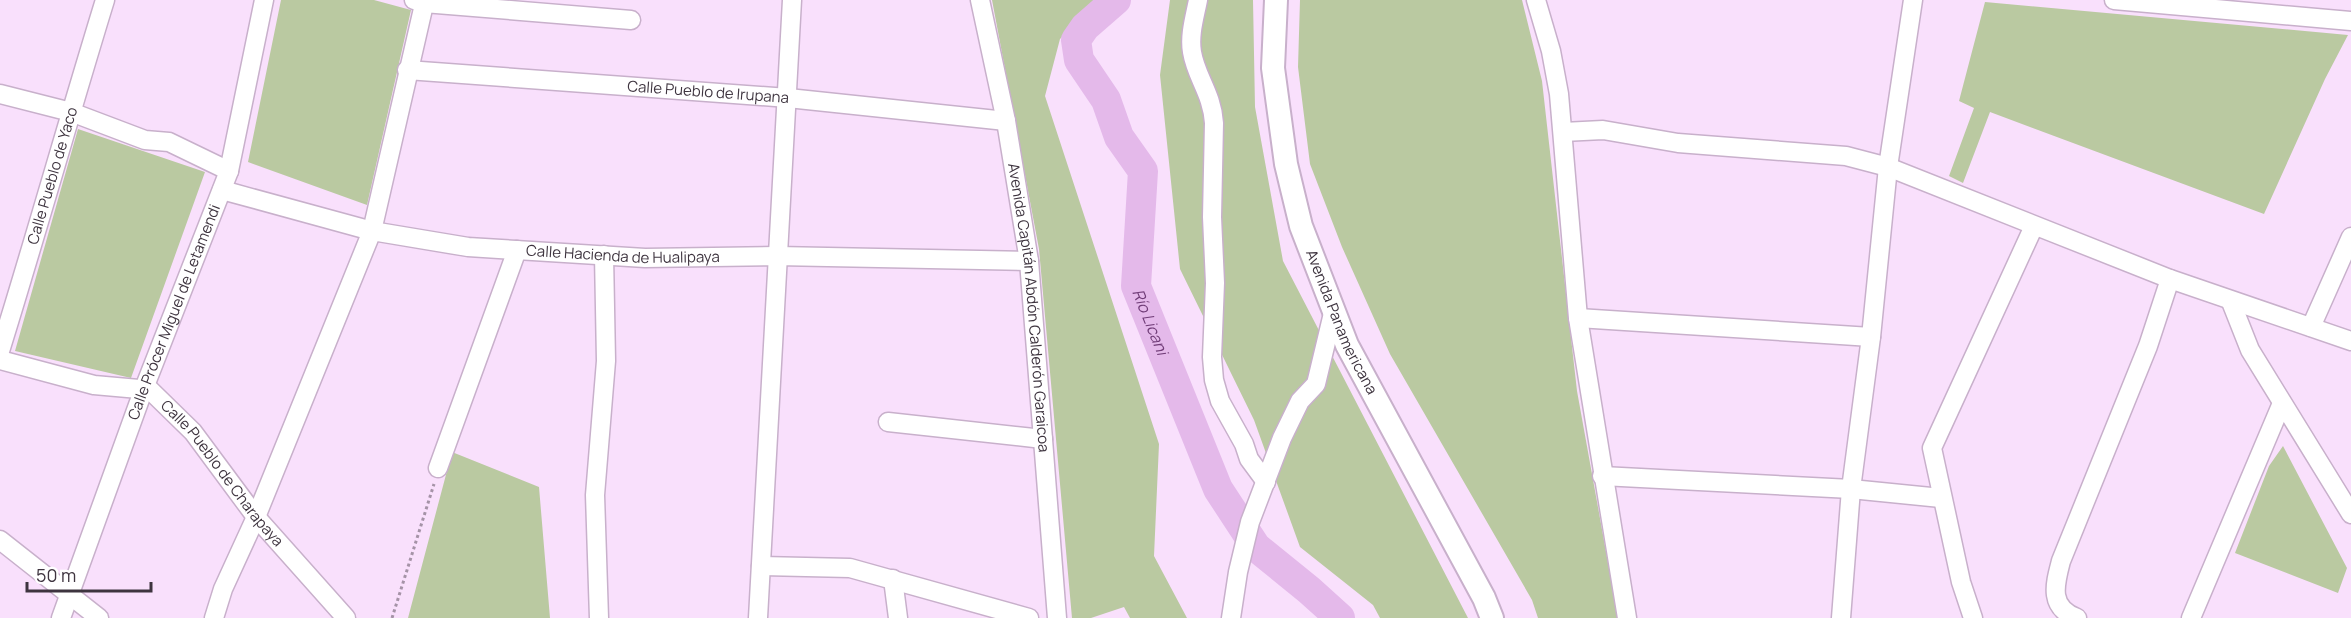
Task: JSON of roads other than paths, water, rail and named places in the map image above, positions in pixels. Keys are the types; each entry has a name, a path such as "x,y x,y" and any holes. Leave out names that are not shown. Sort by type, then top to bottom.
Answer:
{"main road":[{"name":"Avenida Panamericana","path":"1276,0 1273,68 1286,164 1301,226 1347,345 1484,598 1492,618"}],"street":[{"name":"Calle Pueblo de Yaco","path":"0,351 55,175 71,112 105,0"},
{"name":"Calle Prócer Miguel de Letamendi","path":"61,618 143,391 229,171 264,0"},
{"path":"758,618 792,0"},
{"name":"Avenida Capitán Abdón Calderón Garaicoa","path":"980,0 1006,122 1029,261 1057,618"},
{"path":"1198,0 1191,50 1195,66 1213,109 1214,123 1212,163 1215,283 1212,357 1214,380 1220,401 1244,444 1249,459 1266,482"},
{"path":"1536,0 1551,51 1559,94 1578,318 1627,618"},
{"path":"1840,618 1851,489 1871,337 1888,167 1913,0"},
{"path":"2114,0 2340,13"},
{"path":"214,618 223,589 256,517 372,231 421,1 631,20"},
{"name":"Calle Pueblo de Irupana","path":"407,70 788,98 1006,122"},
{"path":"0,93 71,112 144,140 169,142 229,171"},
{"path":"1563,132 1603,130 1678,143 1846,156 1888,167 2231,302 2351,341"},
{"name":"Calle Hacienda de Hualipaya","path":"222,190 372,231 468,247 645,258 777,256 1029,261"},
{"path":"1973,618 1961,582 1932,448 2034,226"},
{"path":"2311,327 2351,237"},
{"path":"438,468 517,250"},
{"path":"599,618 595,495 606,361 604,255"},
{"path":"2065,615 2057,602 2055,584 2061,561 2148,346 2170,279"},
{"path":"2231,302 2250,350 2351,514"},
{"path":"1231,618 1247,533 1282,438 1300,401 1316,384 1334,309"},
{"path":"1578,318 1871,337"},
{"name":"Calle Pueblo de Charapaya","path":"0,360 94,386 150,390 193,432 256,517 346,618"},
{"path":"2191,618 2282,403"},
{"path":"888,422 1043,439"},
{"path":"1602,476 1851,489 1941,498"},
{"path":"0,540 99,618"},
{"path":"761,566 850,568 1029,618"},
{"path":"893,579 898,618"}],"waterway":[{"name":"Río Licani","path":"1116,0 1085,27 1076,40 1079,60 1106,100 1119,137 1143,171 1136,286 1218,489 1256,547 1340,618"}]}
